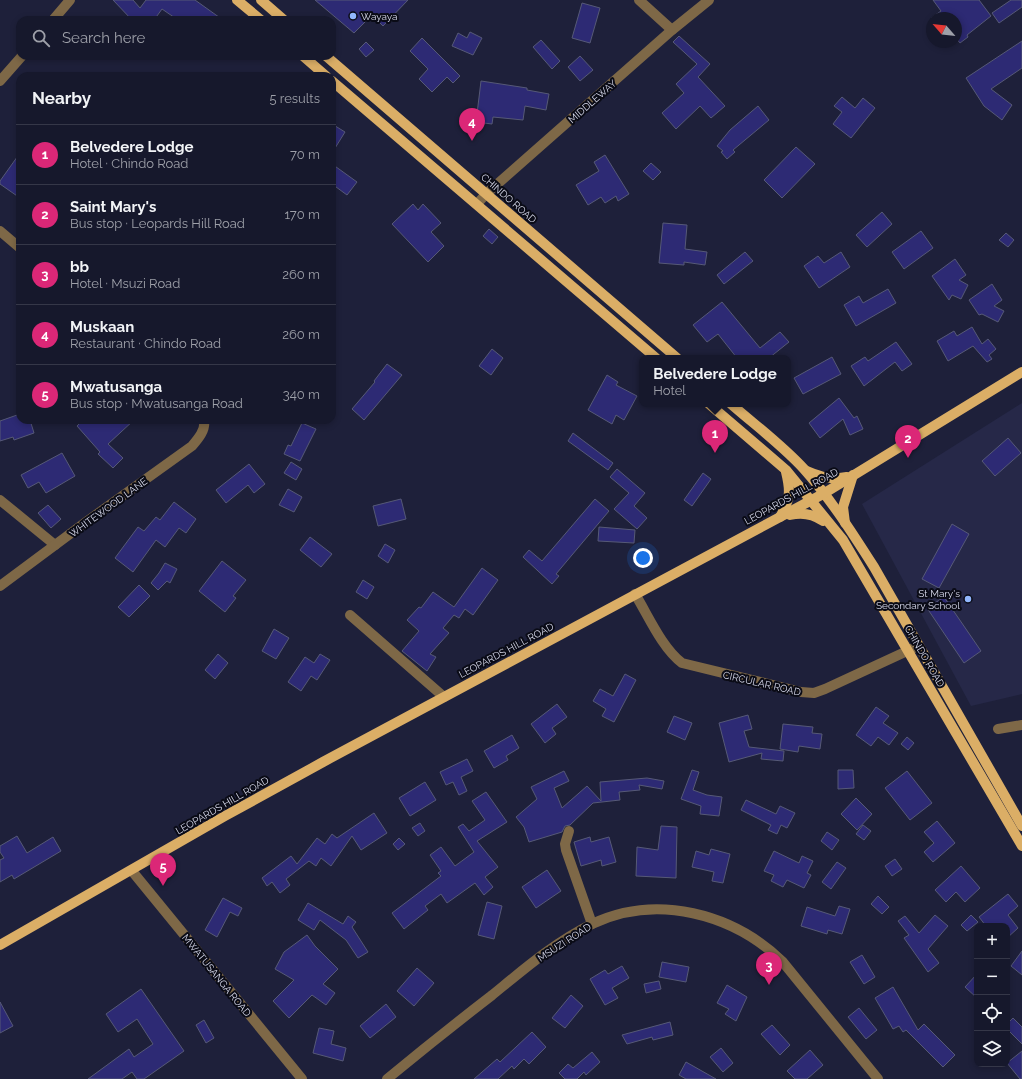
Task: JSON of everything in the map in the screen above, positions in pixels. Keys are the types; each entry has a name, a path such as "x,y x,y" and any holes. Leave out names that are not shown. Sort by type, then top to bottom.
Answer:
{"main road":[{"path":"237,0 256,16"},
{"path":"261,0 279,16"},
{"path":"308,60 321,72"},
{"name":"CHINDO ROAD","path":"331,60 674,355"},
{"path":"336,84 653,355"},
{"name":"LEOPARDS HILL ROAD","path":"0,945 132,871 225,816 823,494 1022,372"},
{"name":"CHINDO ROAD","path":"712,407 786,470 843,540 1022,846"},
{"name":"CHINDO ROAD","path":"734,407 805,470 845,523 874,567 918,646 1022,824"},
{"path":"780,517 788,503 789,497 790,486 786,470"},
{"path":"805,470 826,478 837,479 853,475"},
{"path":"845,523 843,507 853,475"},
{"path":"780,517 798,513 816,516 831,526"}],"street":[{"path":"56,16 70,0"},
{"path":"639,0 672,30"},
{"name":"MIDDLEWAY","path":"477,204 486,194 672,30 709,0"},
{"path":"0,81 18,60"},
{"path":"0,231 16,245"},
{"name":"WHITEWOOD LANE","path":"0,586 55,544 192,446 201,436 205,424"},
{"path":"0,500 55,544"},
{"name":"CIRCULAR ROAD","path":"635,594 674,657 682,663 790,690 814,693 918,646"},
{"path":"350,615 444,697"},
{"path":"998,728 1022,725"},
{"path":"569,831 565,844 566,850 592,924"},
{"name":"MWATUSANGA ROAD","path":"132,871 302,1079"},
{"name":"MSUZI ROAD","path":"386,1079 556,945 592,924 629,912 670,909 710,917 742,930 770,949 782,961 878,1079"}],"shaded area":[{"name":"St Mary's Secondary School","path":"1022,403 1022,694 971,706 862,504"}],"building":[{"path":"113,0 133,0 140,8 146,0 195,0 217,16 172,16 162,9 157,16 128,16"},
{"name":"Wayaya","path":"315,0 408,0 383,26 372,15 354,33 336,18 336,16 334,16"},
{"path":"933,0 979,0 991,16 967,35 968,37 962,42 962,12 940,12 941,11"},
{"path":"1011,0 1022,0 1022,7 999,23 992,13"},
{"path":"582,3 600,8 590,43 572,38"},
{"path":"470,32 482,38 473,55 452,46 458,33 467,38"},
{"path":"679,36 710,64 698,77 725,106 711,118 700,106 676,129 662,113 684,93 676,84 697,64 673,42"},
{"path":"422,38 460,76 453,83 447,77 432,92 419,79 428,69 410,51"},
{"path":"541,40 560,61 552,69 533,47"},
{"path":"1022,41 1022,68 991,89 1012,105 1002,120 984,106 966,78"},
{"path":"366,42 374,50 366,57 359,49"},
{"path":"580,56 593,70 580,81 568,67"},
{"path":"481,81 527,88 527,90 549,94 546,110 525,106 523,120 493,117 492,124 476,122"},
{"path":"842,97 855,108 863,98 875,108 851,138 833,124 842,112 834,106"},
{"path":"758,106 769,120 733,150 735,152 727,159 721,152 723,151 717,146 730,130"},
{"path":"336,126 345,132 336,147"},
{"path":"796,147 815,164 782,198 764,180"},
{"path":"605,155 629,194 618,201 616,196 605,203 601,197 588,205 576,185 599,171 594,162"},
{"path":"16,159 16,195 0,184 0,181"},
{"path":"651,163 661,172 653,180 643,171"},
{"path":"336,167 357,182 347,195 336,187"},
{"path":"413,204 418,210 423,204 441,223 431,232 444,246 428,262 392,224"},
{"path":"882,212 892,224 867,247 856,235"},
{"path":"663,223 687,225 685,249 707,252 705,265 684,262 684,265 659,263"},
{"path":"489,229 498,237 492,244 483,236"},
{"path":"921,231 933,248 904,269 892,252"},
{"path":"1006,233 1014,240 1008,247 999,240"},
{"path":"745,252 753,261 724,284 717,275"},
{"path":"841,252 850,267 819,288 804,266 818,256 824,263"},
{"path":"955,259 966,275 959,280 968,285 961,299 952,295 949,300 932,276"},
{"path":"992,284 1002,300 994,306 1004,311 998,322 982,314 979,315 969,300"},
{"path":"888,289 896,303 856,326 844,305 859,296 863,303"},
{"path":"722,302 760,348 780,332 789,342 773,355 735,355 718,334 707,342 693,325"},
{"path":"972,327 982,344 988,339 996,349 989,355 992,359 987,362 973,346 948,361 937,341 954,331 957,336"},
{"path":"896,342 912,364 902,371 895,362 864,386 851,366 865,357 868,361"},
{"path":"492,349 503,358 491,375 479,366"},
{"path":"832,357 841,374 803,394 794,378"},
{"path":"387,364 402,375 364,420 352,409 375,382 374,381"},
{"path":"607,375 618,382 616,385 637,396 624,420 616,415 612,424 588,410"},
{"path":"839,398 854,418 857,416 863,429 850,435 843,419 820,438 809,423"},
{"path":"16,415 16,424 31,424 34,433 14,440 13,437 0,441 0,421"},
{"path":"79,424 130,424 108,444 123,458 113,468 98,454 100,452 77,426"},
{"path":"302,424 316,429 300,461 284,454 288,445 291,446"},
{"path":"573,433 613,463 608,470 568,441"},
{"path":"1008,438 1021,453 995,476 982,461"},
{"path":"62,453 75,476 46,493 39,482 28,488 21,475"},
{"path":"291,462 302,469 296,480 284,473"},
{"path":"249,464 265,484 254,493 248,485 226,503 216,490"},
{"path":"617,469 645,493 634,506 647,518 637,529 614,509 629,493 610,477"},
{"path":"703,473 711,479 692,506 684,500"},
{"path":"288,489 302,497 294,512 279,505"},
{"path":"401,499 406,519 378,526 373,506"},
{"path":"595,499 609,511 556,574 559,576 552,584 523,557 529,550 542,561"},
{"path":"174,502 196,519 186,533 179,528 165,547 156,540 133,572 115,558 138,527 144,531 156,517 160,520"},
{"path":"48,505 61,519 51,528 38,513"},
{"path":"952,524 969,534 939,588 922,579"},
{"path":"599,527 635,530 634,543 598,541"},
{"path":"310,537 332,554 321,567 300,550"},
{"path":"385,544 395,550 388,563 378,556"},
{"path":"222,561 246,580 233,596 236,598 225,612 199,591"},
{"path":"165,563 177,569 170,583 167,581 158,590 151,583"},
{"path":"482,568 498,580 473,615 465,609 459,618 454,615 443,628 449,633 430,654 436,657 427,671 402,651 419,631 407,620 419,607 421,608 433,592 454,607"},
{"path":"363,580 374,587 367,599 356,592"},
{"path":"139,585 150,596 129,617 118,607"},
{"path":"944,597 981,651 964,663 927,608"},
{"path":"274,629 289,638 276,659 262,651"},
{"path":"218,654 228,663 215,679 205,670"},
{"path":"320,654 330,660 317,680 311,676 301,691 288,682 305,657 314,663"},
{"path":"625,674 636,680 614,722 602,716 606,709 593,701 600,689 613,696"},
{"path":"557,704 567,717 552,728 556,734 545,743 531,724"},
{"path":"876,707 889,716 883,723 898,733 889,745 878,737 871,746 856,735"},
{"path":"748,715 752,729 744,731 749,747 784,751 783,761 761,759 762,753 729,762 719,723"},
{"path":"674,716 692,723 685,740 667,732"},
{"path":"783,724 813,727 812,733 822,734 820,749 799,746 798,752 780,749"},
{"path":"512,735 519,748 506,756 508,760 494,768 484,751"},
{"path":"907,737 914,743 908,750 901,744"},
{"path":"467,759 473,771 461,777 467,791 459,795 453,782 446,785 440,772"},
{"path":"692,770 699,772 693,790 707,795 722,797 719,816 700,814 701,806 681,799"},
{"path":"838,770 853,770 854,788 838,789"},
{"path":"564,771 569,781 554,788 562,808 587,786 601,801 600,782 647,778 664,781 662,789 639,785 640,790 619,792 620,800 593,803 570,825 565,826 562,832 529,842 524,827 516,817 537,799 531,787"},
{"path":"907,771 932,803 910,820 885,788"},
{"path":"425,782 436,800 410,816 399,798"},
{"path":"486,792 507,822 477,841 498,867 485,877 493,887 484,895 475,883 447,903 441,894 425,906 428,910 404,929 392,913 441,876 438,873 441,871 430,855 441,847 455,866 474,852 458,827 463,824 469,831 485,820 472,801"},
{"path":"856,798 872,814 857,830 841,814"},
{"path":"746,800 776,814 780,806 795,813 787,828 781,825 777,834 768,830 771,825 741,810"},
{"path":"374,813 387,833 361,850 352,836 331,866 321,858 316,866 309,861 286,879 290,885 280,893 272,882 267,886 262,878 291,856 297,864 317,838 325,844 332,834 337,838"},
{"path":"937,821 955,843 933,862 924,852 934,843 924,832"},
{"path":"420,823 425,831 418,836 412,828"},
{"path":"863,825 871,831 864,840 856,834"},
{"path":"661,826 677,827 676,878 636,876 637,847 658,850"},
{"path":"827,832 839,840 832,850 821,841"},
{"path":"17,836 27,853 53,837 61,851 14,879 12,875 0,882 0,860 4,858 0,852 0,846"},
{"path":"590,837 591,842 609,837 616,862 602,866 601,860 581,866 574,842"},
{"path":"399,838 405,844 398,850 393,844"},
{"path":"711,849 730,854 723,883 712,881 714,872 692,867 696,851 709,855"},
{"path":"774,851 799,863 802,856 813,861 807,873 811,875 804,888 787,880 783,887 771,881 774,875 764,871"},
{"path":"895,859 902,869 892,876 885,866"},
{"path":"837,862 846,868 831,889 822,882"},
{"path":"961,866 980,888 965,902 956,892 946,902 935,890"},
{"path":"547,870 561,891 536,908 522,887"},
{"path":"1008,894 1018,906 1008,915 1018,928 1010,935 1010,923 984,923 979,917"},
{"path":"878,896 889,907 882,914 871,904"},
{"path":"223,898 242,908 238,916 230,912 217,937 205,930"},
{"path":"487,902 502,906 494,939 478,935"},
{"path":"308,903 343,924 348,916 356,922 352,927 368,952 358,958 346,940 320,920 314,930 298,920"},
{"path":"839,906 850,909 842,934 828,930 827,934 801,926 807,907 835,916"},
{"path":"935,915 948,926 928,949 939,963 928,972 904,938 909,935 898,921 905,916 919,933"},
{"path":"971,915 978,922 974,923 974,925 967,931 961,925"},
{"path":"307,935 315,946 338,969 323,984 335,993 326,1005 312,995 289,1018 273,1001 294,980 275,969 284,952"},
{"path":"1022,951 1022,975 1011,966"},
{"path":"862,955 875,977 864,984 850,962"},
{"path":"662,962 689,967 686,982 659,977"},
{"path":"622,966 629,978 612,988 618,998 605,1005 590,979 605,970 608,974"},
{"path":"417,968 434,983 414,1006 397,991"},
{"path":"974,977 974,995 965,987"},
{"path":"659,981 661,989 646,993 644,984"},
{"path":"727,985 747,997 736,1021 725,1014 729,1009 717,1003"},
{"path":"893,987 918,1030 924,1024 955,1055 943,1067 906,1030 903,1032 899,1026 893,1029 875,998"},
{"path":"141,989 184,1051 144,1079 137,1079 132,1072 122,1079 88,1079 129,1049 134,1057 153,1044 137,1019 118,1032 106,1014"},
{"path":"571,995 583,1006 565,1028 552,1018"},
{"path":"0,1002 13,1026 0,1033"},
{"path":"386,1004 396,1017 370,1038 360,1026"},
{"path":"859,1008 877,1030 866,1039 848,1017"},
{"path":"1013,1018 1022,1027 1022,1044 1010,1032 1010,1021"},
{"path":"204,1020 214,1038 206,1043 196,1025"},
{"path":"670,1022 673,1035 653,1040 652,1037 627,1044 622,1035"},
{"path":"772,1025 790,1045 780,1055 761,1034"},
{"path":"319,1028 334,1031 331,1044 346,1048 343,1061 313,1053"},
{"path":"532,1032 546,1047 529,1064 524,1059 514,1069 512,1066 498,1079 474,1079 497,1059 500,1062"},
{"path":"721,1048 733,1063 723,1072 710,1057"},
{"path":"810,1050 823,1065 807,1079 795,1079 787,1071"},
{"path":"1022,1051 1022,1079 1020,1079 1010,1067 1010,1061"},
{"path":"592,1052 600,1062 586,1075 584,1072 577,1079 565,1079 559,1073 568,1064 573,1068"},
{"path":"686,1062 716,1079 686,1079 679,1075"}],"place":[{"name":"Wayaya","path":"353,16"},
{"name":"Muskaan","path":"472,141"},
{"name":"Belvedere Lodge","path":"715,453"},
{"name":"Saint Mary's","path":"908,458"},
{"name":"St Mary's Secondary School","path":"968,599"},
{"name":"Mwatusanga","path":"163,886"},
{"name":"bb","path":"769,985"}]}
